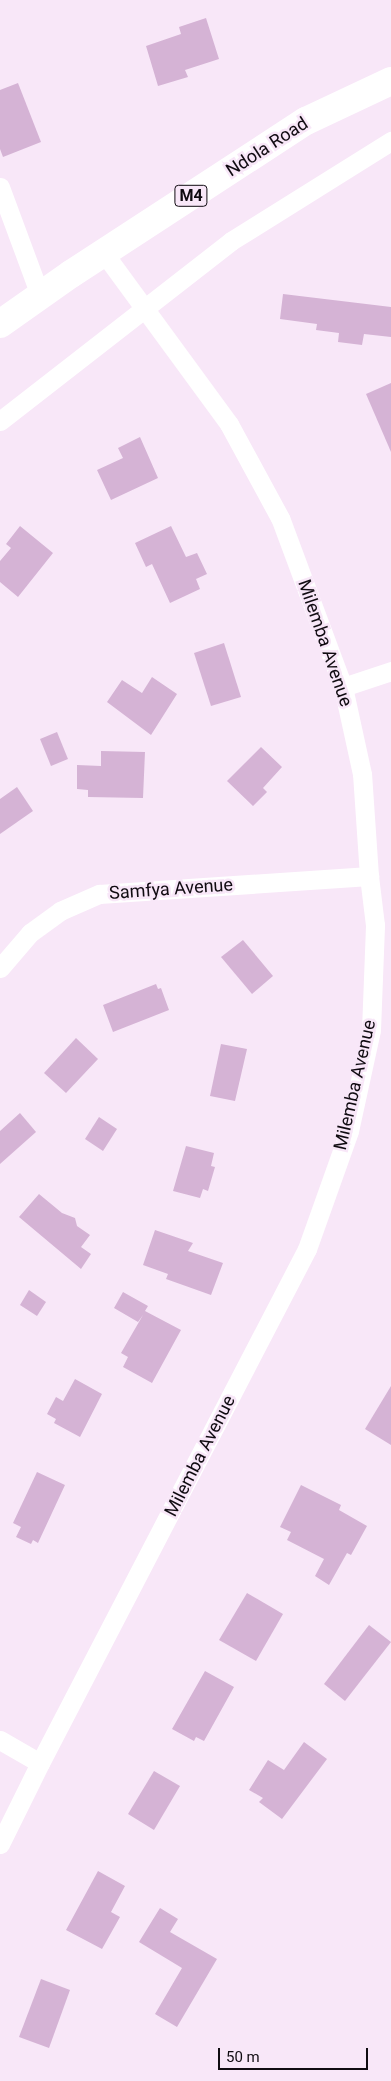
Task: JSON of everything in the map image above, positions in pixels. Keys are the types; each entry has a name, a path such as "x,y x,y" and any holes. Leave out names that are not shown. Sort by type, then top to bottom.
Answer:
{"main road":[{"name":"Ndola Road","path":"0,324 40,295 306,121 391,81"}],"street":[{"path":"0,421 232,241 391,141"},
{"path":"0,187 40,295"},
{"name":"Milemba Avenue","path":"0,1844 306,1249 349,1131 371,1030 375,925 368,876 362,774 344,687 280,518 229,424 104,253"},
{"path":"344,687 391,671"},
{"name":"Samfya Avenue","path":"0,968 30,933 60,911 99,894 368,876"},
{"path":"0,1740 40,1763"}],"building":[{"path":"206,18 219,59 185,70 188,77 158,86 146,46 181,34 179,27"},
{"path":"18,83 41,142 3,157 0,149 0,90"},
{"path":"283,294 391,307 391,337 364,334 362,345 338,342 339,333 316,330 317,324 280,319"},
{"path":"391,383 391,452 366,394"},
{"path":"140,437 158,478 111,500 97,470 123,458 118,448"},
{"path":"20,526 53,553 18,597 0,582 0,561 11,548 6,544"},
{"path":"171,526 186,557 197,553 207,574 196,579 200,589 170,603 152,564 146,567 135,543"},
{"path":"224,643 241,697 211,706 194,653"},
{"path":"152,677 177,694 151,735 107,702 122,680 142,693"},
{"path":"57,732 68,759 51,766 40,739"},
{"path":"261,747 282,767 263,788 267,792 253,806 227,781"},
{"path":"101,751 145,752 143,798 88,797 88,790 77,789 77,765 101,766"},
{"path":"17,787 33,811 0,834 0,799"},
{"path":"243,940 273,976 252,994 221,957"},
{"path":"156,984 158,989 161,988 169,1010 113,1032 103,1005"},
{"path":"76,1038 98,1059 66,1093 44,1073"},
{"path":"221,1044 247,1049 235,1101 210,1096"},
{"path":"20,1113 36,1132 0,1164 0,1131"},
{"path":"99,1117 117,1129 103,1151 85,1139"},
{"path":"186,1146 214,1153 211,1166 215,1167 208,1191 203,1189 200,1198 173,1191"},
{"path":"39,1194 62,1213 75,1218 77,1226 90,1235 81,1247 91,1254 81,1269 19,1217"},
{"path":"155,1230 193,1243 188,1251 223,1263 211,1295 166,1279 168,1274 143,1265"},
{"path":"29,1290 46,1302 37,1316 20,1305"},
{"path":"123,1292 148,1306 145,1311 181,1330 152,1383 123,1367 128,1357 121,1353 143,1315 138,1322 114,1308"},
{"path":"75,1379 102,1394 80,1437 54,1423 56,1419 47,1414 56,1397 63,1401"},
{"path":"391,1386 391,1445 365,1429"},
{"path":"37,1472 65,1485 38,1543 33,1540 31,1544 16,1537 21,1527 13,1523"},
{"path":"301,1485 341,1505 339,1510 367,1526 351,1555 347,1553 329,1585 315,1576 324,1559 287,1540 291,1532 280,1527"},
{"path":"247,1593 283,1614 256,1661 219,1640"},
{"path":"369,1625 391,1642 345,1701 324,1684"},
{"path":"205,1671 234,1687 204,1741 196,1737 194,1741 172,1729"},
{"path":"304,1742 327,1759 282,1819 259,1802 263,1798 249,1790 268,1760 284,1770"},
{"path":"154,1771 180,1786 154,1830 128,1814"},
{"path":"98,1871 125,1886 111,1912 120,1917 102,1949 66,1930"},
{"path":"160,1908 178,1919 170,1932 217,1959 177,2027 155,2014 182,1968 139,1942"},
{"path":"41,1979 70,1990 49,2048 19,2037"}]}
